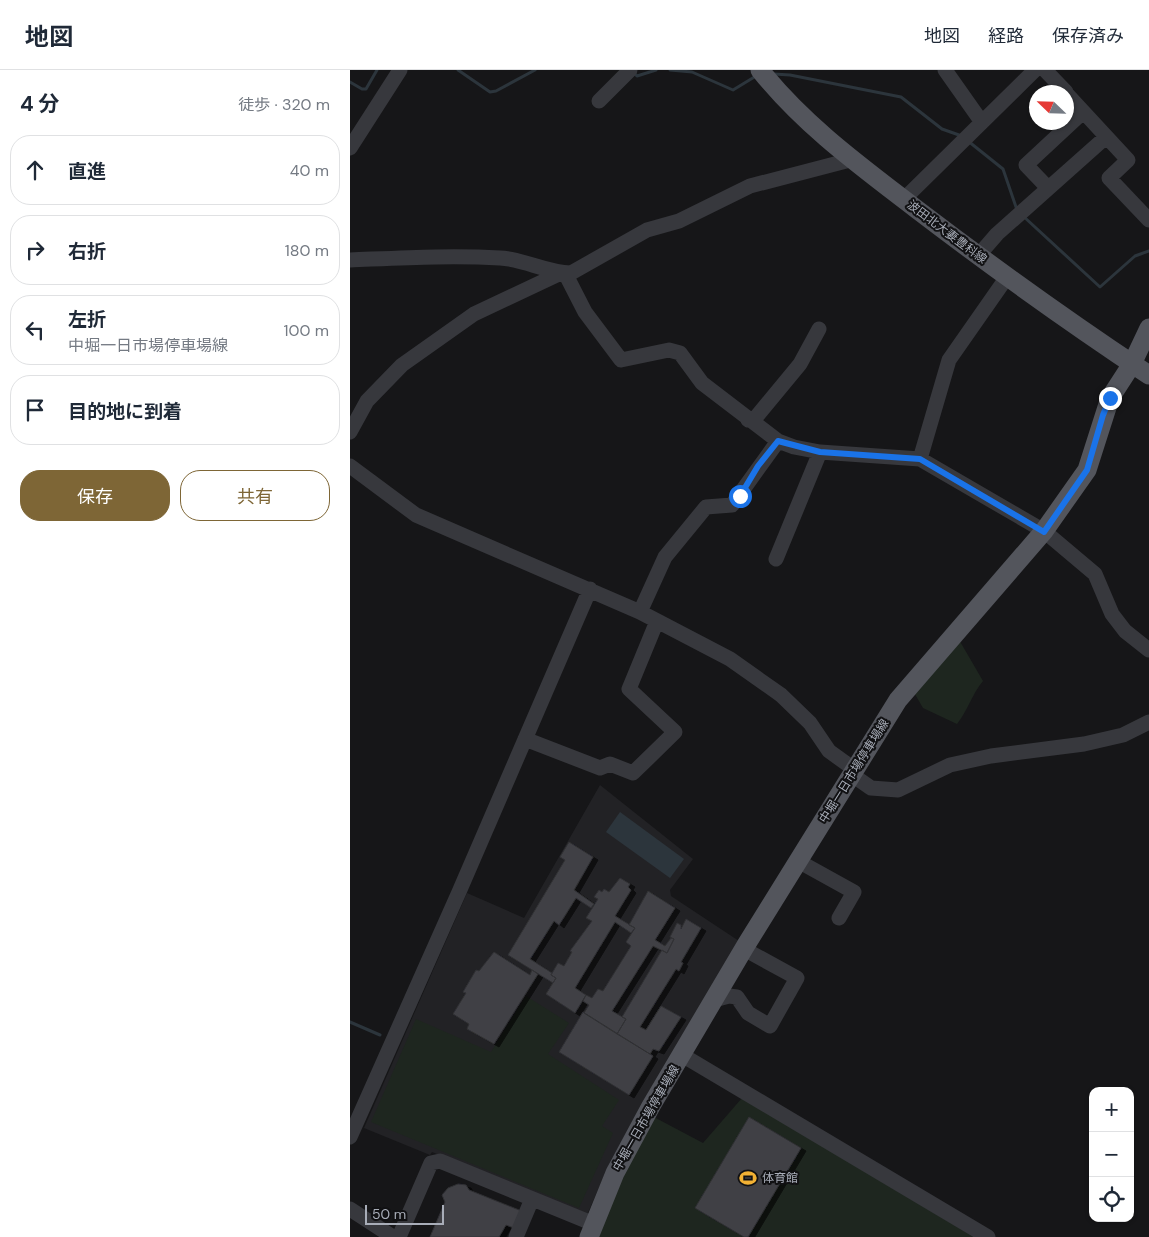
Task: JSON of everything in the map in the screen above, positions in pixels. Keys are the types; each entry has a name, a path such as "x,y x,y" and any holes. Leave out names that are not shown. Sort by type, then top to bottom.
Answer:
{"main road":[{"name":"波田北大妻豊科線","path":"760,70 780,95 850,160 1007,277 1149,376"},
{"name":"中堀一日市場停車場線","path":"591,1231 624,1153 744,949 898,700 1044,532 1087,470 1110,398 1132,364 1149,328"}],"street":[{"path":"350,148 400,70"},
{"path":"599,101 630,70"},
{"path":"945,70 981,121"},
{"path":"904,199 981,121 1035,70"},
{"path":"1045,70 1059,85"},
{"path":"1074,102 1128,160 1109,178 1149,220"},
{"path":"1048,188 1026,166 1083,112"},
{"path":"978,256 997,234 1106,137"},
{"path":"350,432 367,401 402,365 474,314 563,273 571,272 647,230 679,221 750,186 850,160"},
{"path":"350,260 502,258 536,264 563,273 585,312 622,360 669,350 680,353 702,383 748,420 778,441 820,452 920,459 1044,532 1095,574 1112,614 1125,631 1149,650"},
{"path":"920,459 949,360 1007,277"},
{"path":"748,420 757,416 800,364 819,329"},
{"path":"640,612 665,557 706,507 732,505 778,441"},
{"path":"776,559 820,452"},
{"path":"350,466 416,514 590,589 730,658 781,695 810,723 829,751 871,788 898,790 950,765 991,756 1084,744 1123,735 1149,722"},
{"path":"350,1137 590,589"},
{"path":"525,739 600,768 610,764 633,773 675,732 630,689 658,621"},
{"path":"798,860 854,892 839,918"},
{"path":"714,1000 729,996 737,997 748,1013 770,1026 797,978 744,949"},
{"path":"682,1055 988,1237"},
{"path":"400,1237 431,1163 440,1161 532,1199 591,1231"},
{"path":"516,1237 532,1199"},
{"path":"350,1209 393,1237"}],"shaded area":[{"path":"958,638 983,681 957,724 923,708 912,689"},
{"path":"600,785 693,859 670,890 671,896 739,941 611,1160 587,1215 432,1152 430,1155 364,1128 467,893 524,918"},
{"path":"620,812 684,859 670,878 606,832"},
{"path":"526,996 569,1023 548,1054 619,1100 602,1126 613,1133 579,1208 371,1122 416,1019 491,1052"},
{"path":"742,1098 974,1237 595,1237 652,1116 703,1143"}],"building":[{"path":"569,842 593,857 574,890 594,904 591,908 576,898 559,925 554,921 530,959 552,973 551,975 556,978 553,983 508,955 565,860 560,857"},
{"path":"620,878 630,884 628,887 631,890 615,916 635,928 631,933 615,922 575,988 586,995 575,1013 546,994 556,978 551,975 558,963 564,966 572,952 570,951 592,921 586,918 598,899 594,897 599,890 602,892 604,889 609,892"},
{"path":"648,891 675,908 655,940 665,946 671,938 674,939 667,953 653,946 612,1011 626,1019 617,1034 584,1013 589,1005 583,1001 586,995 592,998 598,989 603,991 631,946 626,942 635,928 629,925"},
{"path":"686,919 701,928 681,962 683,963 679,971 676,969 640,1027 646,1030 661,1006 681,1017 659,1051 653,1049 650,1054 617,1034 626,1019 622,1017 662,950 667,953 674,939 670,937 677,923 681,925 681,929"},
{"path":"494,952 530,975 532,970 538,974 494,1044 467,1029 469,1024 453,1014 466,993 463,992 476,970 479,971"},
{"path":"583,1012 653,1056 629,1095 559,1052"},
{"name":"体育館","path":"749,1117 801,1148 748,1237 744,1237 695,1208"},
{"path":"458,1184 466,1185 469,1190 524,1212 517,1229 506,1225 499,1237 430,1237 445,1202 442,1195 448,1188"}],"waterway":[{"path":"350,82 362,89 366,89 377,70"},
{"path":"458,70 490,92 496,91 535,70"},
{"path":"634,73 637,76 656,70"},
{"path":"670,70 692,72 733,90 756,76"},
{"path":"774,74 790,75 901,97 942,129 959,135"},
{"path":"968,141 1003,169 1016,207"},
{"path":"1023,216 1100,287 1135,256 1149,251"},
{"path":"350,1022 380,1035"}],"place":[{"name":"体育館","path":"748,1178"}],"route":[{"path":"740,496 758,466 778,441 794,447 820,452 920,459 1044,532 1087,470 1110,398"}]}
